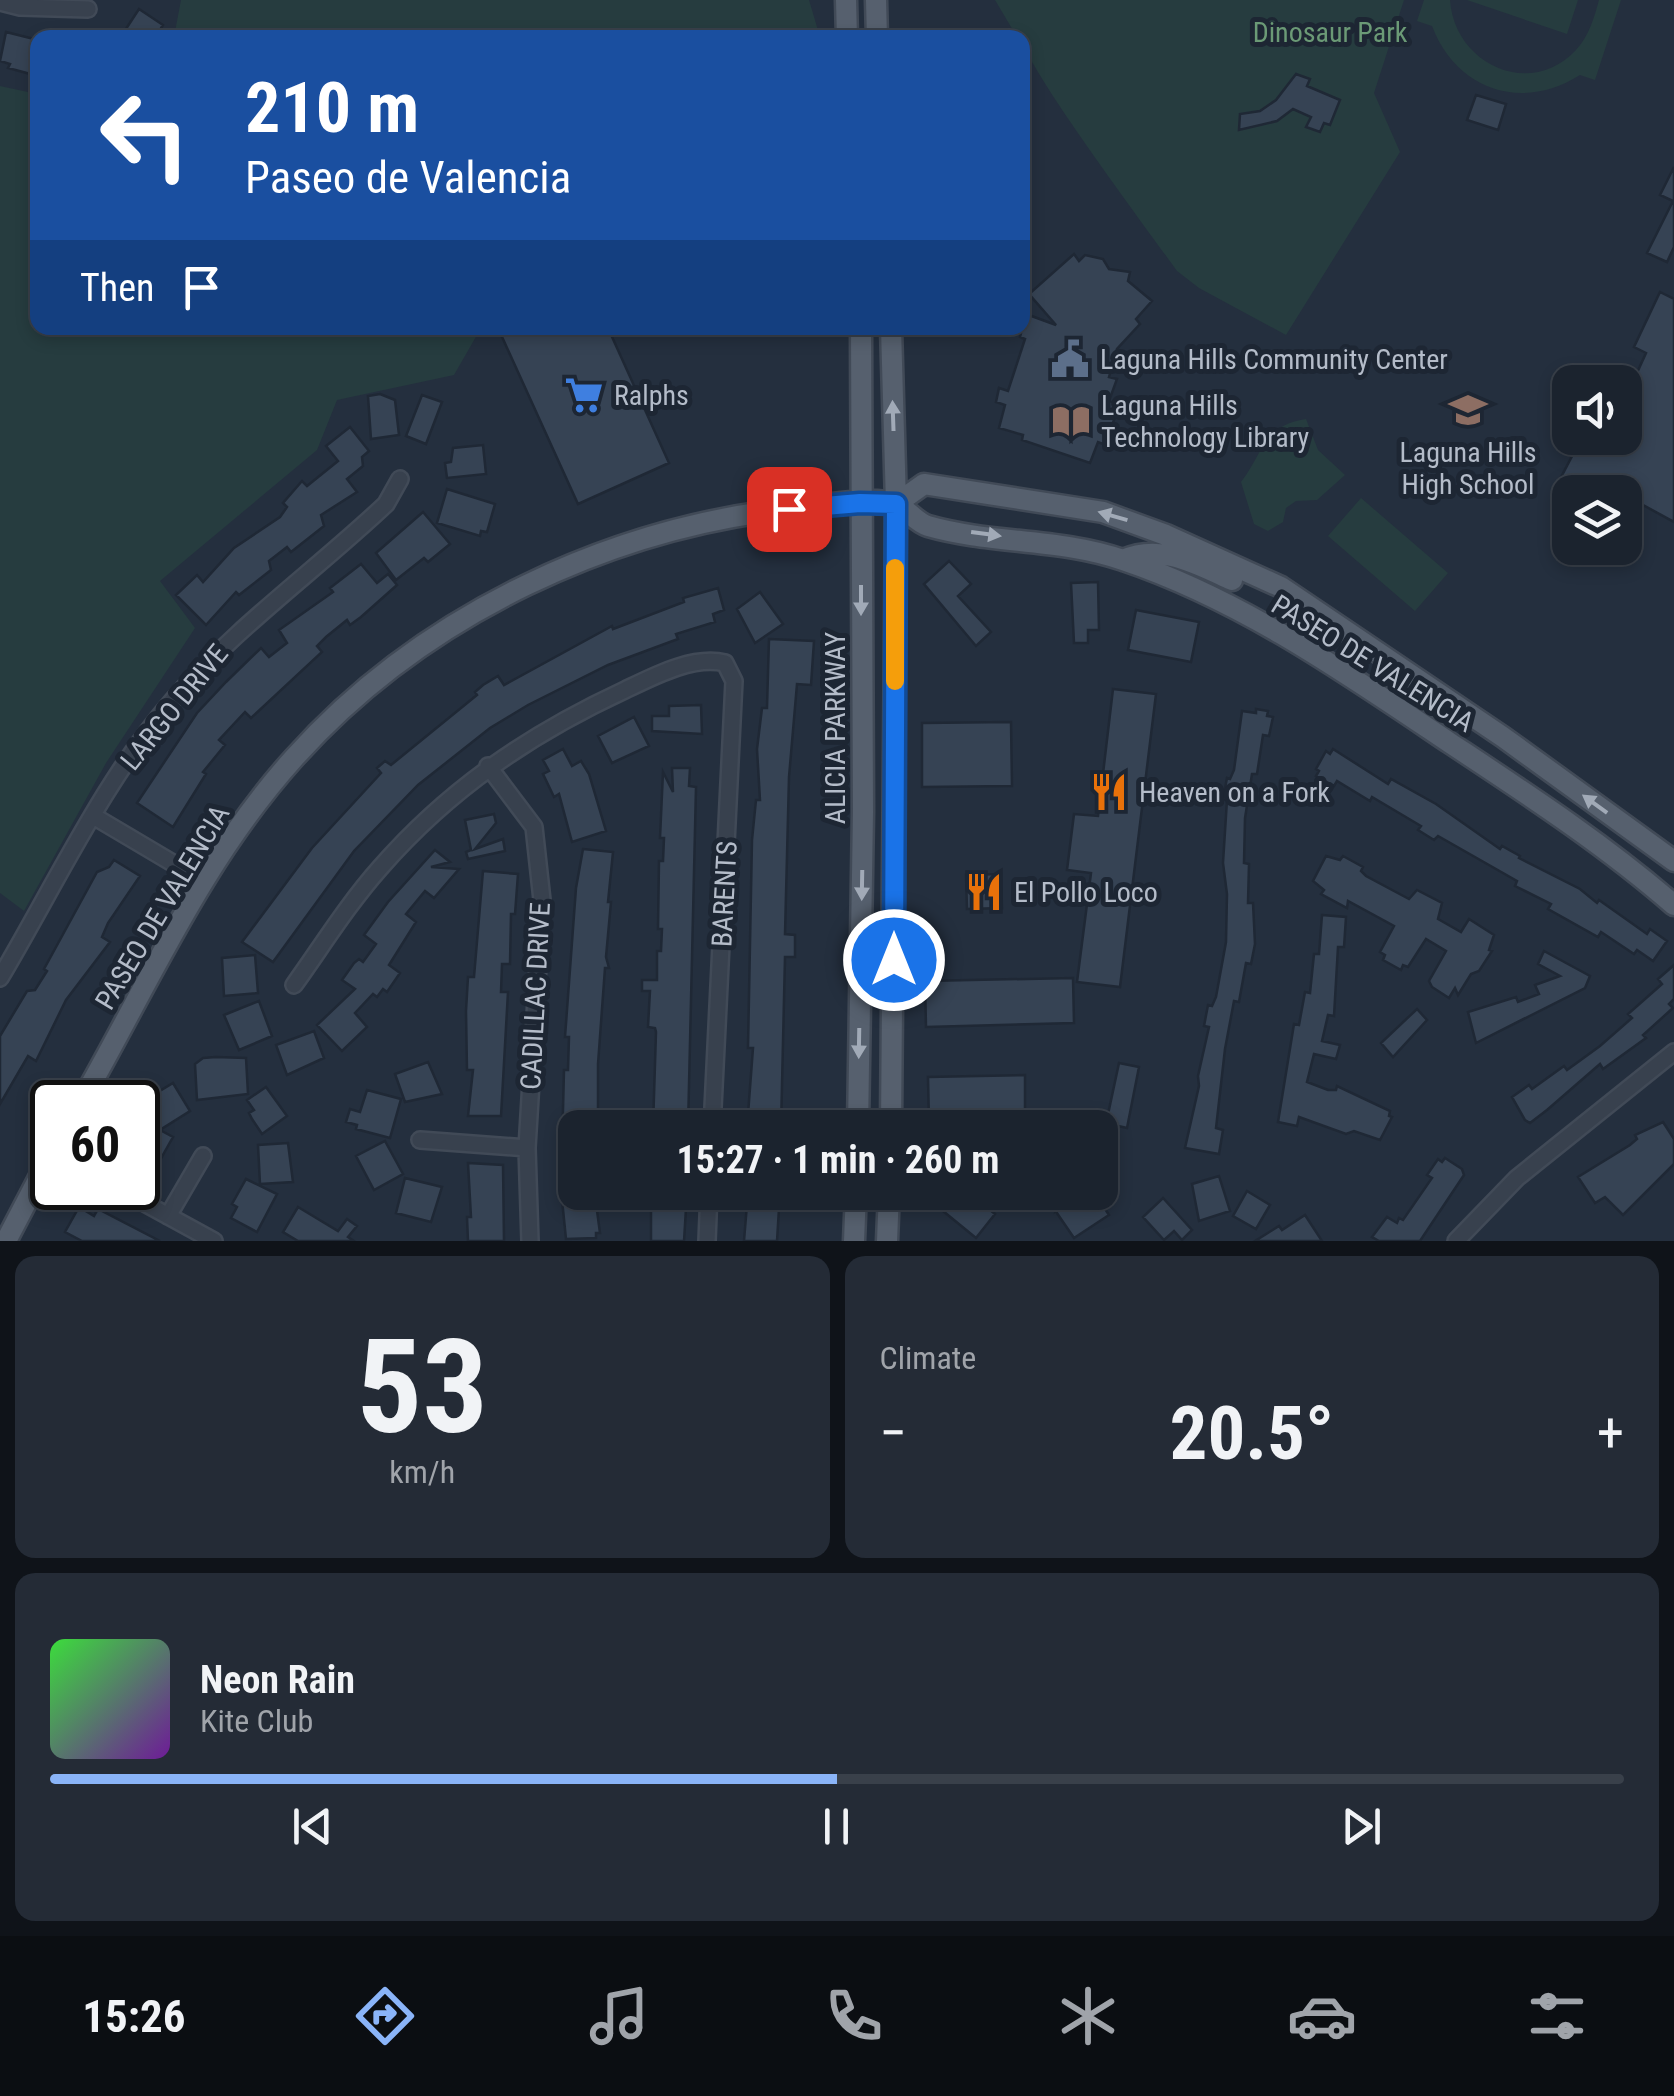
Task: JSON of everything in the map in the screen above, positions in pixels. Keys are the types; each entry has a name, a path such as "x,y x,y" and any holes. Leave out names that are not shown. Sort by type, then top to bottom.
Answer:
{"main road":[{"path":"846,0 847,30"},
{"path":"876,0 877,30"},
{"name":"ALICIA PARKWAY","path":"858,1110 861,335"},
{"path":"891,335 896,504 891,1110"},
{"name":"PASEO DE VALENCIA","path":"896,504 924,484 1103,512 1166,534 1281,587 1504,737 1674,861"},
{"name":"PASEO DE VALENCIA","path":"94,1080 164,946 204,881 258,800 333,717 423,646 545,576 660,531 751,512 896,504 924,525 1084,549 1123,560 1202,592 1315,652 1611,852 1674,905"},
{"path":"1123,560 1140,552 1166,553 1238,582 1252,574"},
{"path":"861,958 894,960"},
{"path":"6,1241 30,1195"},
{"path":"854,1241 855,1210"},
{"path":"886,1241 888,1210"}],"street":[{"path":"0,2 20,7 88,9"},
{"name":"LARGO DRIVE","path":"0,978 127,762 171,702 232,637 386,504 400,480"},
{"name":"BARENTS","path":"488,766 566,717 636,684 706,658 725,664 734,681 713,1110"},
{"path":"294,985 378,870 440,804 488,766"},
{"name":"CADILLAC DRIVE","path":"488,766 534,828 542,900 527,1148 530,1241"},
{"path":"95,817 204,881"},
{"path":"1456,1241 1517,1178 1674,1052"},
{"path":"420,1140 527,1148"},
{"path":"168,1216 203,1156"},
{"path":"157,1210 214,1241"},
{"path":"707,1241 708,1210"}],"green space":[{"path":"181,0 809,0 818,30 175,30"},
{"name":"Dinosaur Park","path":"995,0 1404,0 1374,93 1400,152 1286,335 1199,288 1177,271 1043,81 1030,58 1030,30 1013,30"},
{"path":"1424,0 1450,0 1455,22 1479,57 1517,73 1557,65 1584,39 1599,0 1621,0 1595,80 1580,75 1536,92 1514,93 1474,79 1457,66 1432,26 1417,21"},
{"path":"1467,0 1578,0 1567,34"},
{"path":"0,86 30,92 30,335 477,335 454,375 337,400 317,450 160,581 195,628 106,763 24,911 0,893"},
{"path":"1306,419 1318,450 1345,475 1317,500 1296,501 1286,508 1283,522 1268,531 1254,524 1241,482 1272,434"},
{"path":"1361,498 1448,573 1415,611 1328,536"}],"building":[{"path":"139,9 163,25 160,30 125,30"},
{"path":"6,32 30,38 30,74 8,68 10,64 0,61"},
{"path":"1296,74 1310,79 1307,86 1340,100 1330,125 1324,123 1320,132 1306,127 1311,117 1293,109 1277,121 1239,130 1240,114 1260,111 1276,100"},
{"path":"1476,95 1506,104 1498,130 1467,120"},
{"path":"1674,167 1674,247 1667,262 1647,253 1673,201 1660,195"},
{"name":"Laguna Hills Community Center","path":"1074,254 1079,261 1085,255 1103,259 1109,269 1130,272 1128,281 1152,301 1136,319 1140,324 1117,349 1109,377 1117,379 1109,401 1119,404 1106,445 1098,442 1090,463 999,428 1005,405 996,402 999,388 1008,391 1025,339 1021,335 1030,335 1030,315 1056,325 1030,293"},
{"path":"1660,292 1674,299 1674,522 1642,508 1642,475 1562,475 1573,455 1642,455 1641,365 1646,353 1634,347"},
{"name":"Ralphs","path":"501,335 611,335 669,463 578,504"},
{"path":"380,394 395,400 399,435 371,439 368,396"},
{"path":"422,395 442,402 426,444 406,436"},
{"path":"350,427 369,451 362,457 363,466 347,479 357,492 321,515 324,526 291,552 287,547 269,561 271,570 239,595 236,592 206,625 176,595 197,575 203,582 234,548 280,517 287,507 283,503 302,481 307,486 338,461 326,446"},
{"path":"483,445 486,474 447,478 445,463 451,462 453,448"},
{"path":"447,489 495,504 487,532 481,531 480,536 437,523"},
{"path":"423,512 450,544 396,580 376,553"},
{"path":"949,561 971,584 958,596 991,632 976,646 924,584"},
{"path":"361,564 377,583 388,574 397,585 361,617 350,625 347,620 326,637 317,646 322,652 251,718 245,712 219,740 225,745 203,772 206,774 173,827 137,803 197,713 226,682 261,648 269,657 287,643 279,630 333,592 330,588"},
{"path":"1098,582 1099,630 1088,630 1088,643 1074,643 1071,583"},
{"path":"718,588 724,610 713,614 715,622 676,634 678,639 608,665 528,705 490,728 418,785 354,851 273,962 242,942 312,848 381,773 377,768 385,761 391,765 477,695 475,692 483,685 498,676 504,685 612,626 613,629 684,602 683,598"},
{"path":"760,592 783,624 755,643 737,609"},
{"path":"1136,610 1199,622 1191,662 1128,650"},
{"path":"769,639 814,641 811,685 797,684 789,777 785,934 795,935 795,957 785,957 781,1110 748,1110 753,1048 748,1048 752,840 756,800 760,800 757,749 762,708 767,708"},
{"path":"1113,689 1156,694 1120,987 1077,982 1091,873 1067,870 1074,814 1098,816"},
{"path":"701,705 702,734 652,731 652,716 669,716 669,706"},
{"path":"1256,709 1268,711 1267,716 1273,717 1269,736 1263,735 1257,774 1252,774 1245,818 1244,863 1249,864 1248,903 1253,903 1255,944 1251,964 1246,963 1239,1002 1234,1001 1225,1049 1216,1128 1223,1130 1219,1154 1185,1148 1209,1027 1204,1026 1208,1005 1212,1006 1216,997 1226,942 1223,863 1227,800 1223,799 1227,778 1234,770 1242,711 1256,713"},
{"path":"634,717 649,746 612,763 598,736"},
{"path":"1011,722 1012,786 922,787 922,723"},
{"path":"563,749 572,766 581,761 589,774 606,831 572,842 559,794 554,797 543,774 549,771 543,760"},
{"path":"1333,749 1388,784 1391,779 1436,804 1500,849 1502,846 1580,889 1597,903 1599,900 1647,934 1650,929 1667,941 1653,961 1637,950 1634,954 1601,932 1598,937 1548,909 1551,904 1515,886 1517,881 1438,836 1434,840 1418,830 1421,826 1372,797 1370,801 1337,781 1334,786 1316,776 1326,751 1330,754"},
{"path":"672,768 690,768 689,786 696,787 688,1110 654,1110 656,1032 648,1027 650,991 642,991 642,980 657,980 657,951 661,951 662,929 658,929 659,861 663,861 664,838 660,838 663,772 673,792"},
{"path":"494,814 496,823 475,849 503,839 505,851 468,859 466,852 471,850 465,820"},
{"path":"583,849 613,852 598,1110 563,1110 576,888"},
{"path":"435,850 450,862 431,867 459,869 434,898 425,891 406,914 416,922 389,965 400,973 387,992 383,989 377,997 373,994 355,1013 367,1027 342,1051 317,1025 355,989 342,980 376,944 364,935"},
{"path":"1326,856 1340,860 1343,856 1363,867 1361,871 1366,876 1409,899 1417,890 1442,903 1438,919 1461,932 1469,919 1494,935 1489,950 1492,951 1458,995 1455,988 1449,998 1432,987 1429,981 1446,951 1426,939 1408,967 1403,965 1401,970 1383,960 1385,955 1380,952 1394,926 1348,901 1347,908 1321,894 1324,890 1313,881"},
{"path":"114,860 140,876 108,923 102,937 110,942 66,1000 36,1061 28,1056 0,1104 0,1036 27,991 35,990 47,971 44,969 97,872"},
{"path":"483,871 518,874 515,914 511,914 510,964 502,964 501,992 508,992 501,1116 468,1116 473,1070 467,1070 468,977 474,977"},
{"name":"El Pollo Loco","path":"1001,874 1002,908 967,909 966,875"},
{"path":"1322,915 1346,917 1344,947 1338,947 1334,1016 1328,1015 1322,1041 1340,1045 1336,1059 1314,1054 1307,1082 1328,1090 1336,1090 1337,1086 1390,1111 1392,1117 1380,1140 1354,1131 1346,1134 1299,1117 1297,1126 1278,1122 1294,1024 1299,1025 1305,992 1310,993 1314,954 1319,954"},
{"path":"1544,951 1590,976 1585,988 1476,1043 1468,1012 1539,994 1535,985 1560,976 1538,964"},
{"path":"255,955 258,993 224,996 222,958"},
{"path":"1674,965 1674,999 1669,1004 1673,1008 1643,1035 1646,1038 1603,1069 1600,1064 1530,1123 1525,1120 1512,1097 1529,1085 1532,1089 1564,1066 1567,1070 1600,1046 1632,1018 1628,1014 1662,984 1658,979"},
{"path":"1073,978 1074,1023 926,1027 925,981"},
{"path":"259,1001 272,1036 239,1050 224,1015"},
{"path":"1417,1009 1427,1020 1393,1057 1381,1043"},
{"path":"314,1031 324,1058 287,1075 276,1045"},
{"path":"203,1058 246,1058 248,1094 197,1100 195,1064"},
{"path":"428,1062 442,1094 405,1102 395,1074"},
{"path":"1119,1063 1139,1067 1127,1128 1118,1126 1118,1110 1109,1110"},
{"path":"1025,1075 1025,1110 929,1110 928,1077"},
{"path":"173,1083 190,1111 160,1130 160,1091"},
{"path":"266,1087 287,1116 262,1134 249,1113 254,1110 247,1100"},
{"path":"367,1090 401,1099 390,1138 356,1129 357,1125 346,1122 350,1109 360,1112"},
{"path":"1663,1122 1674,1139 1674,1164 1623,1215 1605,1197 1595,1203 1578,1177 1630,1145 1637,1139 1635,1135"},
{"path":"160,1130 173,1137 160,1160"},
{"path":"385,1141 403,1174 374,1190 356,1156"},
{"path":"288,1143 293,1182 260,1184 258,1145"},
{"path":"1445,1158 1462,1169 1464,1175 1420,1241 1379,1241 1372,1237 1387,1217 1397,1223 1399,1218 1403,1220 1432,1178 1427,1175 1438,1159 1442,1162"},
{"path":"468,1163 503,1165 504,1241 468,1241"},
{"path":"1219,1176 1230,1211 1199,1221 1192,1184"},
{"path":"405,1178 442,1187 431,1222 396,1213"},
{"path":"246,1179 277,1194 257,1232 231,1218 237,1207 232,1204"},
{"path":"1247,1191 1270,1205 1256,1229 1233,1216"},
{"path":"1163,1198 1192,1230 1182,1240 1174,1231 1164,1240 1143,1217"},
{"path":"298,1207 338,1231 347,1219 357,1226 348,1237 354,1241 298,1241 283,1232"},
{"path":"77,1210 94,1216 100,1210 160,1241 82,1241 65,1232"},
{"path":"563,1210 597,1210 600,1233 596,1233 596,1238 566,1239"},
{"path":"651,1210 686,1210 684,1241 651,1241"},
{"path":"747,1210 779,1210 777,1241 744,1241"},
{"path":"990,1210 995,1214 976,1238 943,1211"},
{"path":"1055,1210 1106,1210 1109,1215 1074,1238"},
{"path":"1305,1215 1322,1241 1255,1241 1279,1226 1282,1230"}],"slow traffic":[{"path":"895,568 895,681"}],"place":[{"name":"Laguna Hills Community Center","path":"1070,359"},
{"name":"Ralphs","path":"584,395"},
{"name":"Laguna Hills High School","path":"1468,410"},
{"name":"Laguna Hills Technology Library","path":"1071,421"},
{"name":"Heaven on a Fork","path":"1109,792"},
{"name":"El Pollo Loco","path":"984,892"}],"route":[{"path":"789,509 896,504 894,960"}]}
